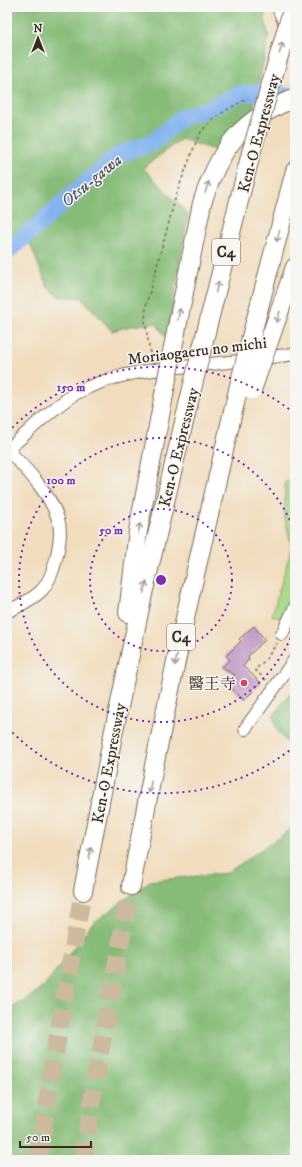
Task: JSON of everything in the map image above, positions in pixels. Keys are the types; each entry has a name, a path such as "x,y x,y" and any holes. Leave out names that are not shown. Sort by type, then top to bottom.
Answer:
{"highway":[{"path":"281,7 291,32 295,36"},
{"name":"Ken-O Expressway","path":"83,891 113,735 143,594 201,352 252,153 293,7"},
{"path":"113,735 138,531 162,400 202,203 217,163 226,148 237,135 253,121 271,109 295,98"},
{"name":"C4","path":"131,886 154,766 187,609 245,390 249,345 295,171"},
{"path":"245,390 268,344 295,267"}],"street":[{"name":"Moriaogaeru no michi","path":"7,450 57,407 75,394 98,383 153,369 295,354"},
{"path":"7,450 42,488 59,519 59,536 56,560 51,576 41,591 7,612"},
{"path":"282,634 295,607"},
{"path":"245,730 295,659"}],"path":[{"path":"153,369 145,322 146,306 177,192 198,137 203,130 217,116 248,98"},
{"path":"275,647 255,670 275,687"}],"green space":[{"path":"7,7 263,7 269,38 253,108 214,150 181,139 143,168 188,214 167,339 156,323 131,326 112,331 82,298 58,296 48,288 25,231 7,251"},
{"path":"295,481 295,600 286,620 272,615 292,547 285,518 285,482"},
{"path":"295,687 295,752 277,730 273,716"},
{"path":"295,824 295,1160 7,1160 7,1010 24,1001 44,986 92,924 150,881 227,873 287,832"}],"building":[{"path":"254,626 265,640 248,656 249,659 243,666 261,683 244,700 227,684 235,675 222,667 230,660 226,656 241,641 239,639"}],"waterway":[{"name":"Otsu-gawa","path":"7,252 118,155 155,141 182,117 210,108 238,94 265,92 295,97"}],"tunnel":[{"path":"83,1160 96,1075 131,886"},
{"path":"38,1160 83,891"}],"place":[{"name":"醫王寺","path":"244,683"}]}
